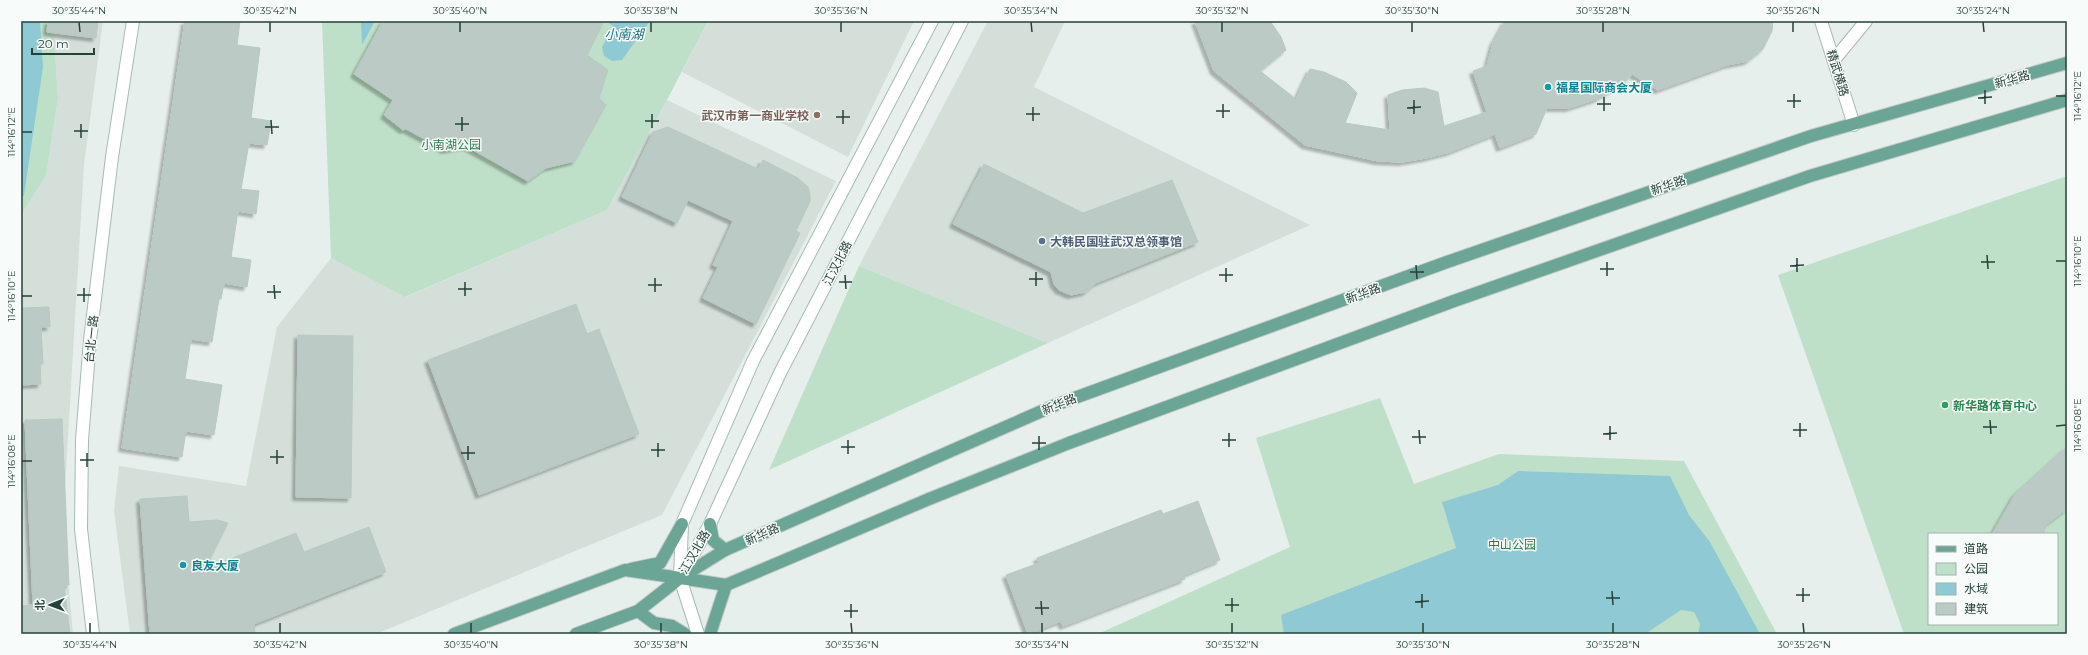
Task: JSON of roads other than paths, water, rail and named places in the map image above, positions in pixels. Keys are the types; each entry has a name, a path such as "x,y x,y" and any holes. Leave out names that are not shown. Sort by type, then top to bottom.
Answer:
{"main road":[{"name":"台北一路","path":"93,634 80,529 82,440 90,340 111,165 133,21"},
{"name":"江汉北路","path":"680,578 682,524 753,361 932,21"},
{"name":"江汉北路","path":"680,578 710,524 780,373 962,21"},
{"name":"精武横路","path":"1821,21 1854,125"},
{"path":"1834,60 1866,21"},
{"name":"新华路","path":"576,634 638,611 680,578 725,550 1058,404 1454,260 1811,136 2067,64"},
{"path":"626,570 726,586 929,499 1069,443 1454,301 1810,176 2067,100"},
{"path":"454,634 626,570 660,563 682,524"},
{"path":"710,524 713,540 725,550"},
{"path":"680,578 698,634"},
{"path":"710,634 726,586"},
{"path":"638,611 654,624 672,626 685,634"}],"water":[{"path":"21,21 40,21 43,67 24,195 21,199"},
{"path":"361,21 375,21 362,45"},
{"name":"小南湖","path":"606,21 650,21 622,60 612,61 604,56 602,47 613,26"},
{"path":"1518,471 1670,476 1689,515 1710,542 1760,634 1698,634 1700,624 1694,612 1681,610 1645,634 1284,634 1281,615 1456,548 1442,502 1498,485"}],"place":[{"name":"福星国际商会大厦","path":"1548,87"},
{"name":"武汉市第一商业学校","path":"817,115"},
{"name":"大韩民国驻武汉总领事馆","path":"1042,241"},
{"name":"新华路体育中心","path":"1945,405"},
{"name":"良友大厦","path":"183,565"}],"park label":[{"name":"小南湖公园","path":"451,144"},
{"name":"中山公园","path":"1512,544"}]}
